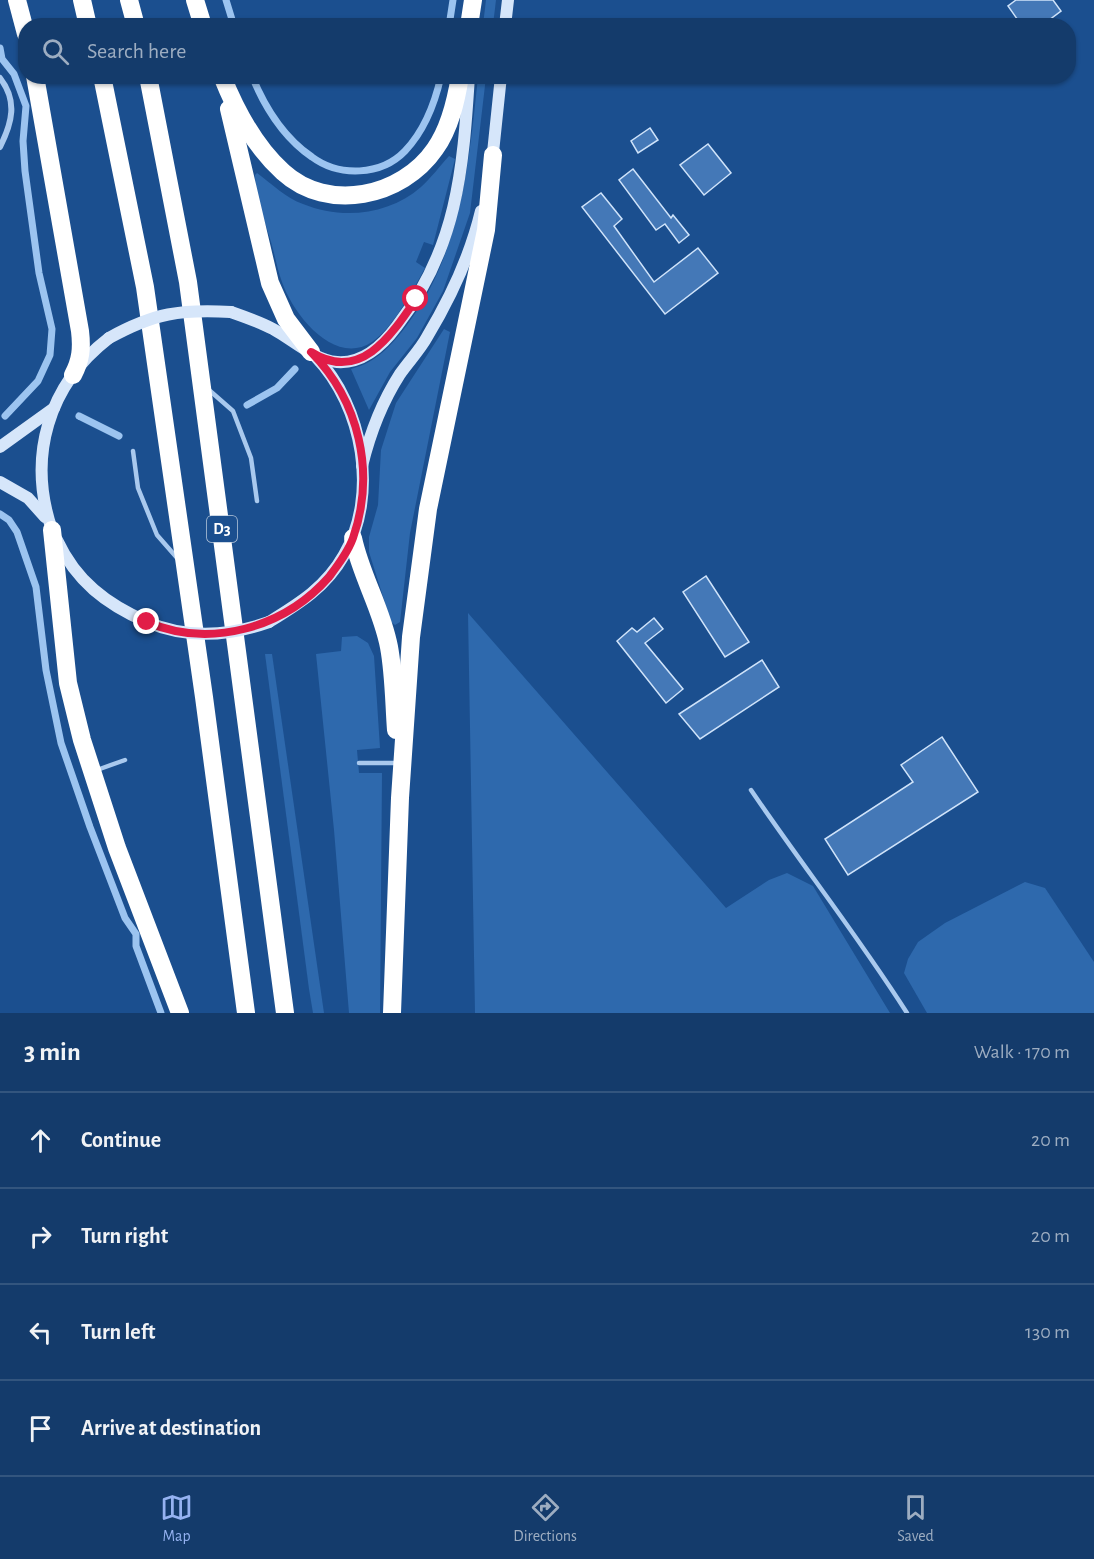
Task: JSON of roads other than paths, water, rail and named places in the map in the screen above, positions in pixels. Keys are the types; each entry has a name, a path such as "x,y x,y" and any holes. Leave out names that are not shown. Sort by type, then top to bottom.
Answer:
{"highway":[{"path":"17,0 22,18"},
{"path":"82,0 86,18"},
{"path":"129,0 134,18"},
{"path":"195,0 201,18"},
{"path":"472,18 474,0"},
{"path":"35,84 80,332 82,349 73,375"},
{"name":"D3","path":"104,84 145,287 186,566 246,1013"},
{"name":"D3","path":"150,84 188,282 285,1013"},
{"path":"223,84 270,283 286,319 311,352"},
{"path":"224,84 254,139 284,173 313,189 346,196 379,191 396,184 426,162 445,131 455,104 459,84"},
{"path":"392,1013 400,798 411,637 428,509 486,230 493,155"},
{"path":"52,530 68,683 92,772 117,848 180,1013"},
{"path":"352,538 356,555 378,609 389,648 400,798"}],"main road":[{"path":"507,18 508,0"},
{"path":"52,530 45,510 40,468 44,437 54,407 73,375 96,348 129,327 155,316 200,310 231,312 270,327 311,352 327,360 340,363 359,358 386,341 416,299 438,259 452,216 464,147 468,84"},
{"path":"362,466 374,424 383,404 402,372 426,340 451,296 467,260 477,228 493,155 500,84"},
{"path":"0,483 28,498 38,507 72,567 86,583 119,610 181,633 203,634 248,629 269,622 305,600 320,587 344,556 352,538 360,503 362,466 352,412 335,380 311,352"},
{"path":"0,447 54,407"}],"street":[{"path":"0,78 8,88 12,113 0,147"}],"lane":[{"path":"202,385 234,411 251,458 257,501"},
{"path":"133,451 138,488 157,535 186,566"},
{"path":"92,772 125,760"},
{"path":"359,763 398,763"},
{"path":"752,789 781,835 880,970 907,1013"}],"waterway":[{"path":"226,0 232,18"},
{"path":"450,18 453,0"},
{"path":"0,48 2,59 14,74 26,106 23,141 25,171 39,273 52,329 50,355 38,381 5,416"},
{"path":"256,84 276,121 302,149 323,164 360,171 384,165 405,151 418,135 428,116 439,84"},
{"path":"247,405 277,388 295,369"},
{"path":"79,416 119,436"},
{"path":"0,514 9,520 17,532 36,587 46,670 61,743 125,918 136,934 136,946 161,1013"}]}
